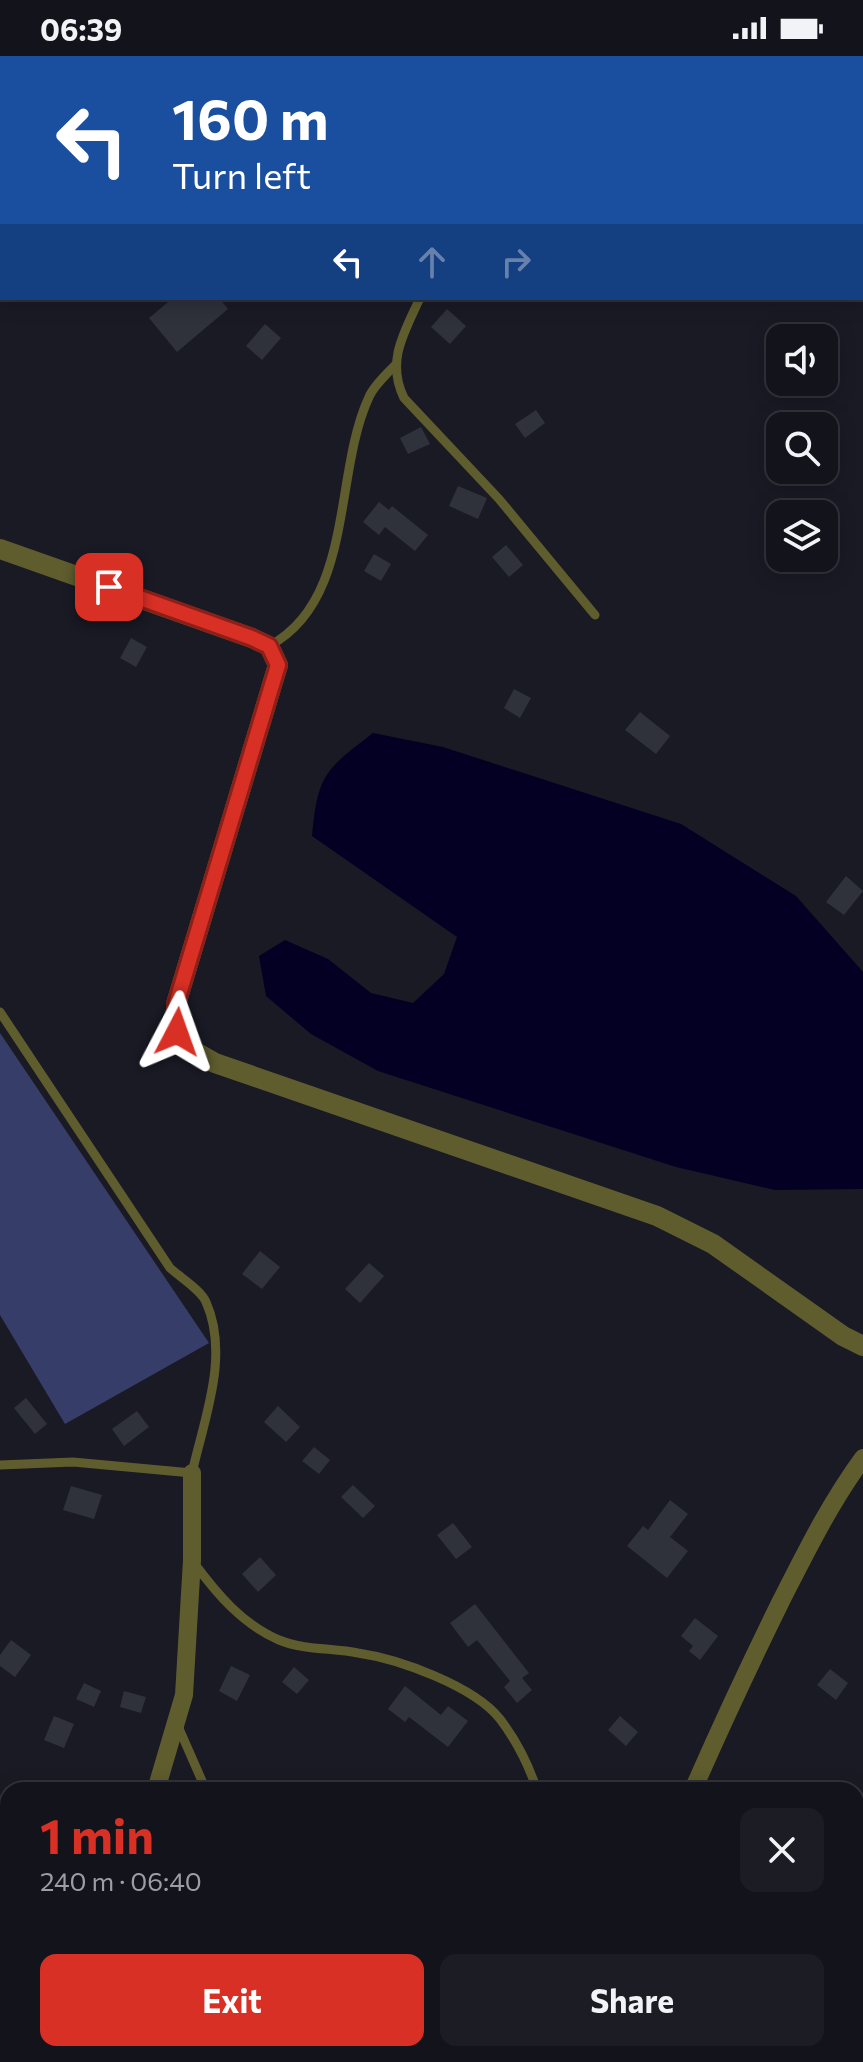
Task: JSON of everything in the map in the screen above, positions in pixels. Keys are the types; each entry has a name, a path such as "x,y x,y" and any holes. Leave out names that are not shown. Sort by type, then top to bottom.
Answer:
{"street":[{"path":"0,549 252,638 269,646 278,665 176,1004 177,1032 192,1050 215,1063 657,1216 713,1244 843,1336 863,1346"},
{"path":"696,1782 732,1699 813,1538 843,1485 863,1458"},
{"path":"159,1782 184,1695 192,1560 192,1473"}],"lane":[{"path":"419,300 399,344 396,382 404,398 499,499 595,615"},
{"path":"269,646 288,636 305,618 323,582 340,533 353,442 369,395 396,364"},
{"path":"0,1012 170,1268 206,1299 218,1347 192,1473 73,1462 0,1465"},
{"path":"192,1560 227,1605 279,1640 370,1655 463,1690 500,1718 534,1782"},
{"path":"177,1724 202,1782"}],"shaded area":[{"path":"373,733 443,747 681,824 796,896 863,972 863,1189 775,1190 676,1167 378,1071 311,1034 266,996 259,956 285,940 328,959 371,993 413,1003 444,974 457,937 312,836 317,799 327,775 344,756"},
{"path":"0,1033 209,1343 65,1424 0,1315"}],"building":[{"path":"171,300 221,300 228,309 177,352 149,318"},
{"path":"447,309 466,326 450,344 431,327"},
{"path":"265,324 281,338 262,360 246,346"},
{"path":"536,410 545,423 525,438 515,424"},
{"path":"421,427 430,444 408,454 400,438"},
{"path":"458,486 487,498 478,519 449,506"},
{"path":"379,502 389,510 392,506 428,535 415,551 385,527 379,535 363,522"},
{"path":"506,545 523,565 509,577 492,557"},
{"path":"374,554 391,564 381,581 364,571"},
{"path":"131,638 147,647 136,667 120,658"},
{"path":"514,689 531,698 520,718 504,708"},
{"path":"640,712 670,736 656,754 625,730"},
{"path":"846,876 863,891 844,915 826,902"},
{"path":"260,1251 280,1267 262,1289 242,1274"},
{"path":"369,1263 384,1276 360,1303 345,1289"},
{"path":"26,1398 47,1424 35,1434 14,1408"},
{"path":"278,1406 300,1427 286,1442 264,1422"},
{"path":"137,1411 149,1427 124,1446 112,1429"},
{"path":"314,1447 330,1460 319,1474 302,1461"},
{"path":"353,1485 375,1506 363,1518 341,1497"},
{"path":"71,1486 102,1495 94,1519 63,1510"},
{"path":"670,1500 688,1514 670,1537 688,1551 667,1578 627,1546 643,1526 648,1530"},
{"path":"453,1523 472,1547 456,1559 437,1535"},
{"path":"260,1557 276,1575 258,1592 242,1574"},
{"path":"475,1604 529,1673 522,1678 532,1690 517,1703 504,1687 510,1681 477,1640 468,1647 450,1623"},
{"path":"695,1618 718,1636 700,1660 689,1651 693,1646 681,1636"},
{"path":"11,1640 31,1655 15,1677 0,1666 0,1655"},
{"path":"231,1666 250,1675 237,1701 219,1691"},
{"path":"294,1667 309,1680 297,1694 282,1682"},
{"path":"830,1669 848,1683 836,1700 817,1685"},
{"path":"84,1683 101,1691 94,1707 76,1699"},
{"path":"405,1686 441,1715 448,1706 468,1721 448,1747 409,1717 405,1722 388,1709"},
{"path":"124,1691 146,1697 141,1713 120,1707"},
{"path":"54,1716 74,1724 64,1748 44,1740"},
{"path":"620,1716 638,1732 626,1746 608,1730"}],"route":[{"path":"109,587 252,638 269,646 278,665 176,1004 177,1032"}]}
